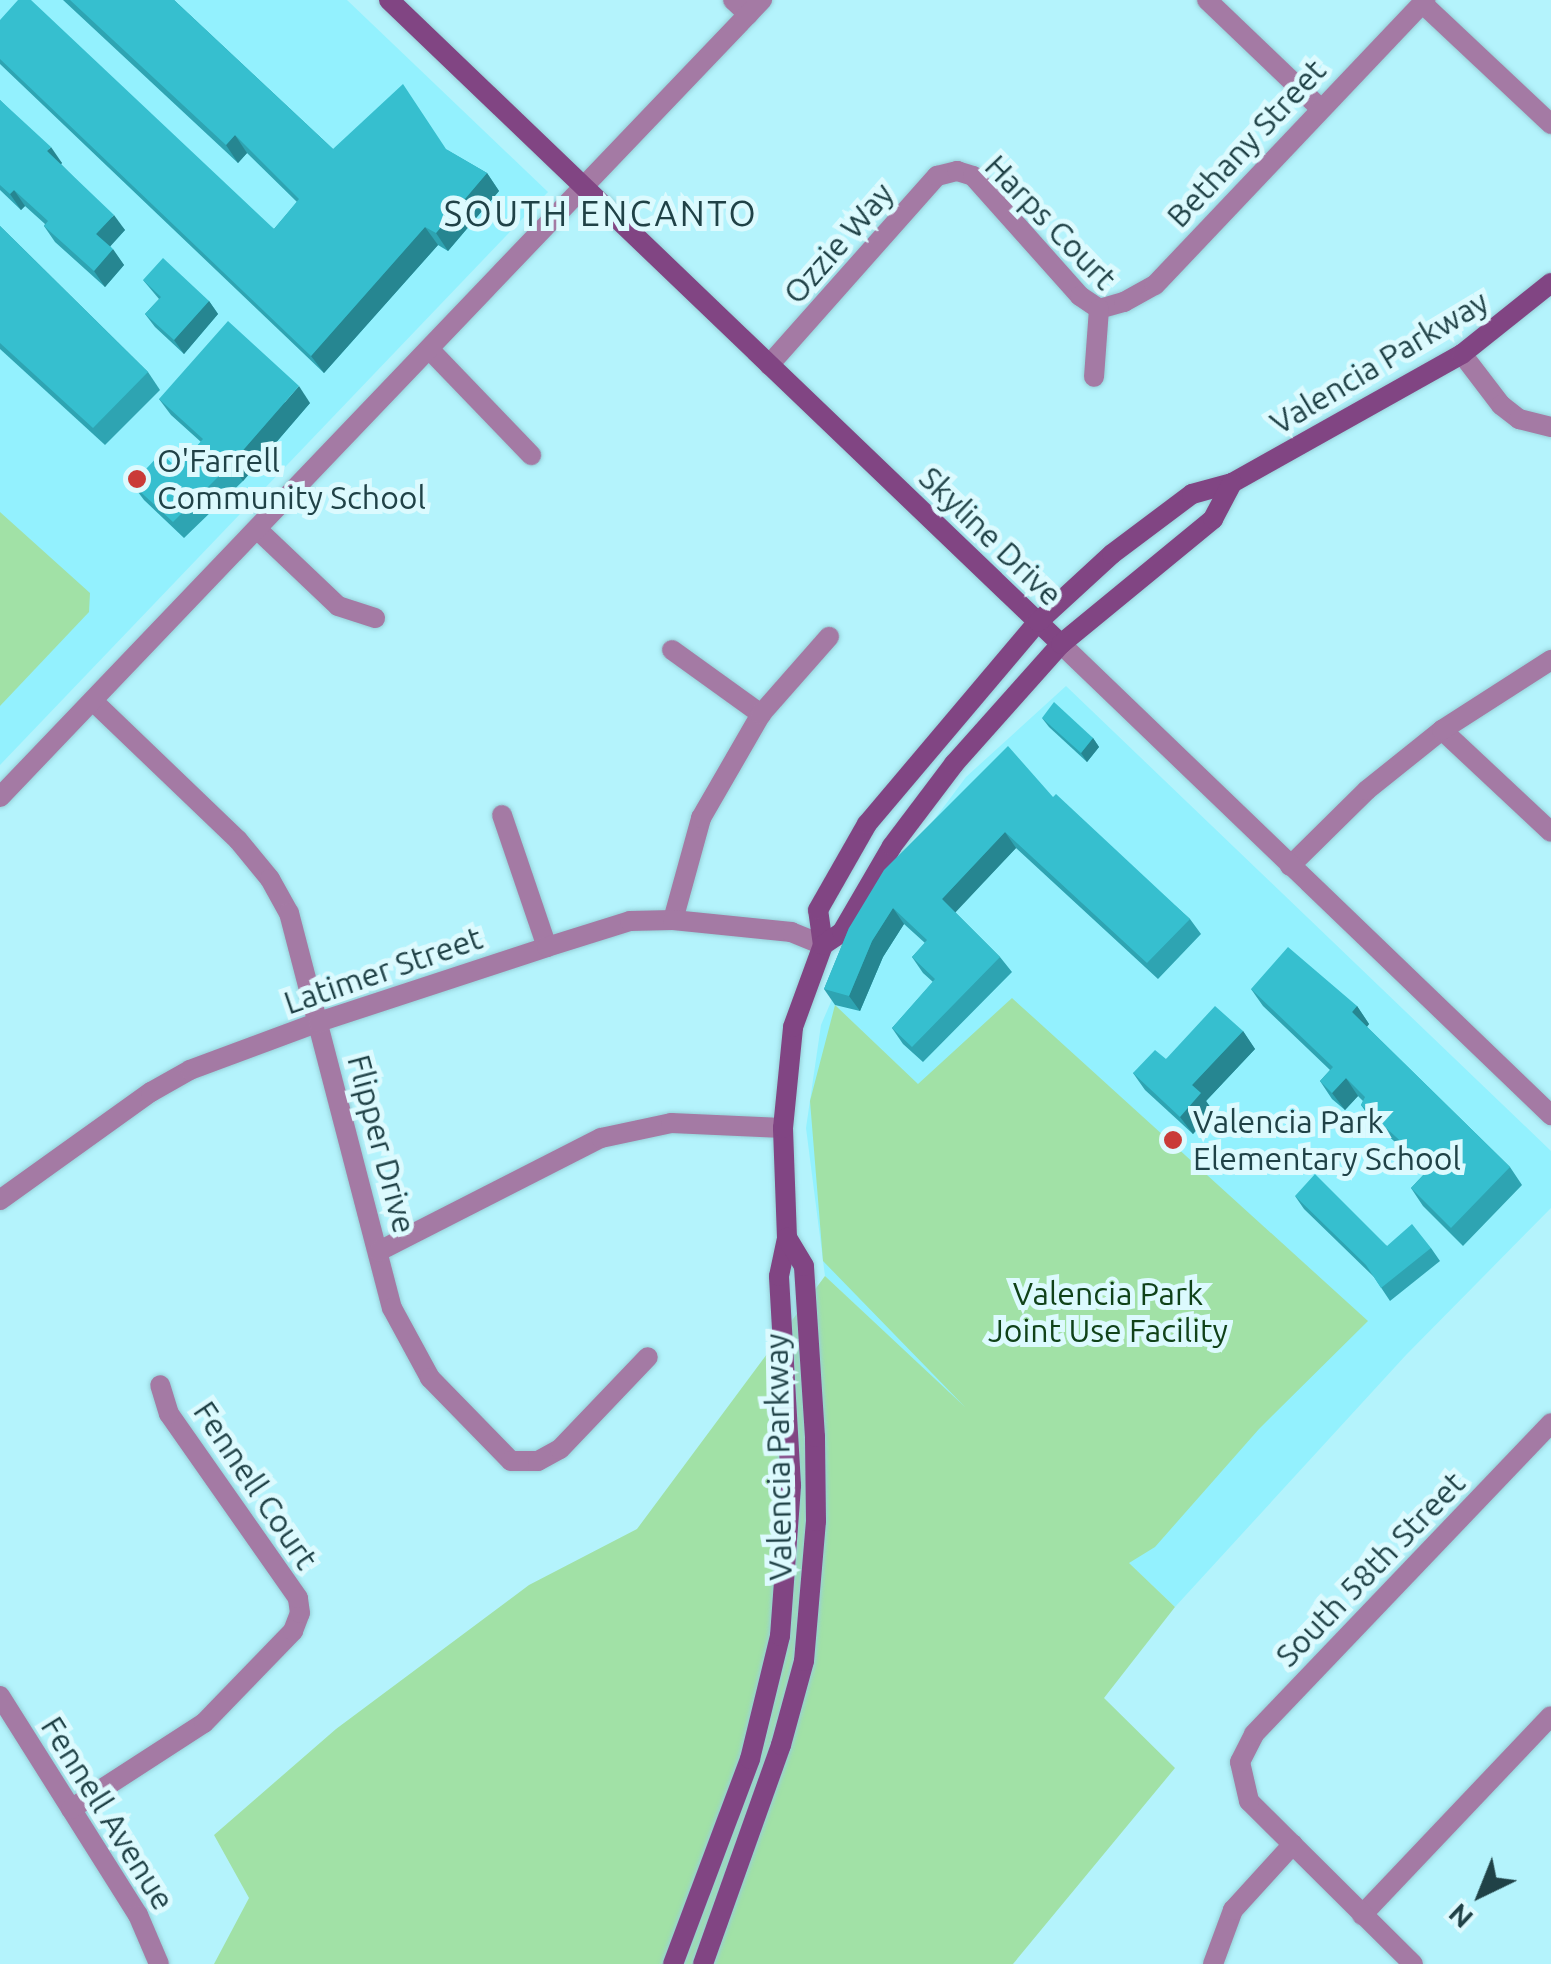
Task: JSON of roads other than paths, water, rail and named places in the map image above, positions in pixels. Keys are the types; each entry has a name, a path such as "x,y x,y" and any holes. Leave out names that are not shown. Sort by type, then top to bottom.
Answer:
{"main road":[{"name":"Skyline Drive","path":"389,0 1061,644"},
{"name":"Valencia Parkway","path":"674,1964 749,1762 780,1636 791,1485 779,1276 787,1238 783,1128 793,1027 823,945 818,910 867,824 1038,622 1112,554 1192,494 1232,483 1462,354 1551,283"},
{"name":"Valencia Parkway","path":"823,945 842,932 892,846 954,764 1061,644 1213,520 1232,483"},
{"name":"Valencia Parkway","path":"704,1964 781,1745 804,1661 816,1521 815,1437 804,1266 787,1238"}],"street":[{"path":"1207,0 1320,108"},
{"path":"1423,2 1551,124"},
{"name":"Bethany Street","path":"1099,309 1124,302 1155,284 1423,2"},
{"path":"0,797 430,350 748,5"},
{"name":"Harps Court","path":"957,171 973,176 1080,296 1099,309 1094,377"},
{"name":"Ozzie Way","path":"768,365 937,176 957,171"},
{"path":"430,350 531,455"},
{"path":"1462,354 1501,405 1518,419 1551,428"},
{"path":"258,530 338,606 374,618"},
{"path":"673,920 701,818 760,714 829,638"},
{"name":"Skyline Drive","path":"1061,644 1551,1115"},
{"path":"672,650 760,714"},
{"path":"1290,866 1367,790 1442,730 1551,660"},
{"name":"Flipper Drive","path":"94,701 238,840 270,880 289,913 392,1308 407,1344 430,1378 511,1461 538,1461 560,1449 648,1356"},
{"path":"1442,730 1551,832"},
{"path":"502,815 548,947"},
{"name":"Latimer Street","path":"0,1200 151,1092 190,1070 319,1022 548,947 630,922 673,920 791,932 823,945"},
{"path":"379,1251 601,1138 670,1124 783,1128"},
{"name":"Fennell Court","path":"71,1810 204,1724 293,1631 300,1613 298,1598 170,1414 160,1385"},
{"name":"South 58th Street","path":"1293,1844 1249,1801 1240,1762 1254,1734 1551,1423"},
{"name":"Fennell Avenue","path":"0,1696 138,1915 159,1964"},
{"path":"1362,1914 1551,1716"},
{"path":"1213,1964 1233,1910 1293,1844 1414,1964"}],"place":[{"name":"O'Farrell Community School","path":"137,479"},
{"name":"Valencia Park Elementary School","path":"1173,1140"}],"district":[{"name":"SOUTH ENCANTO","path":"601,213"}],"park label":[{"name":"Valencia Park Joint Use Facility","path":"1108,1312"}]}
